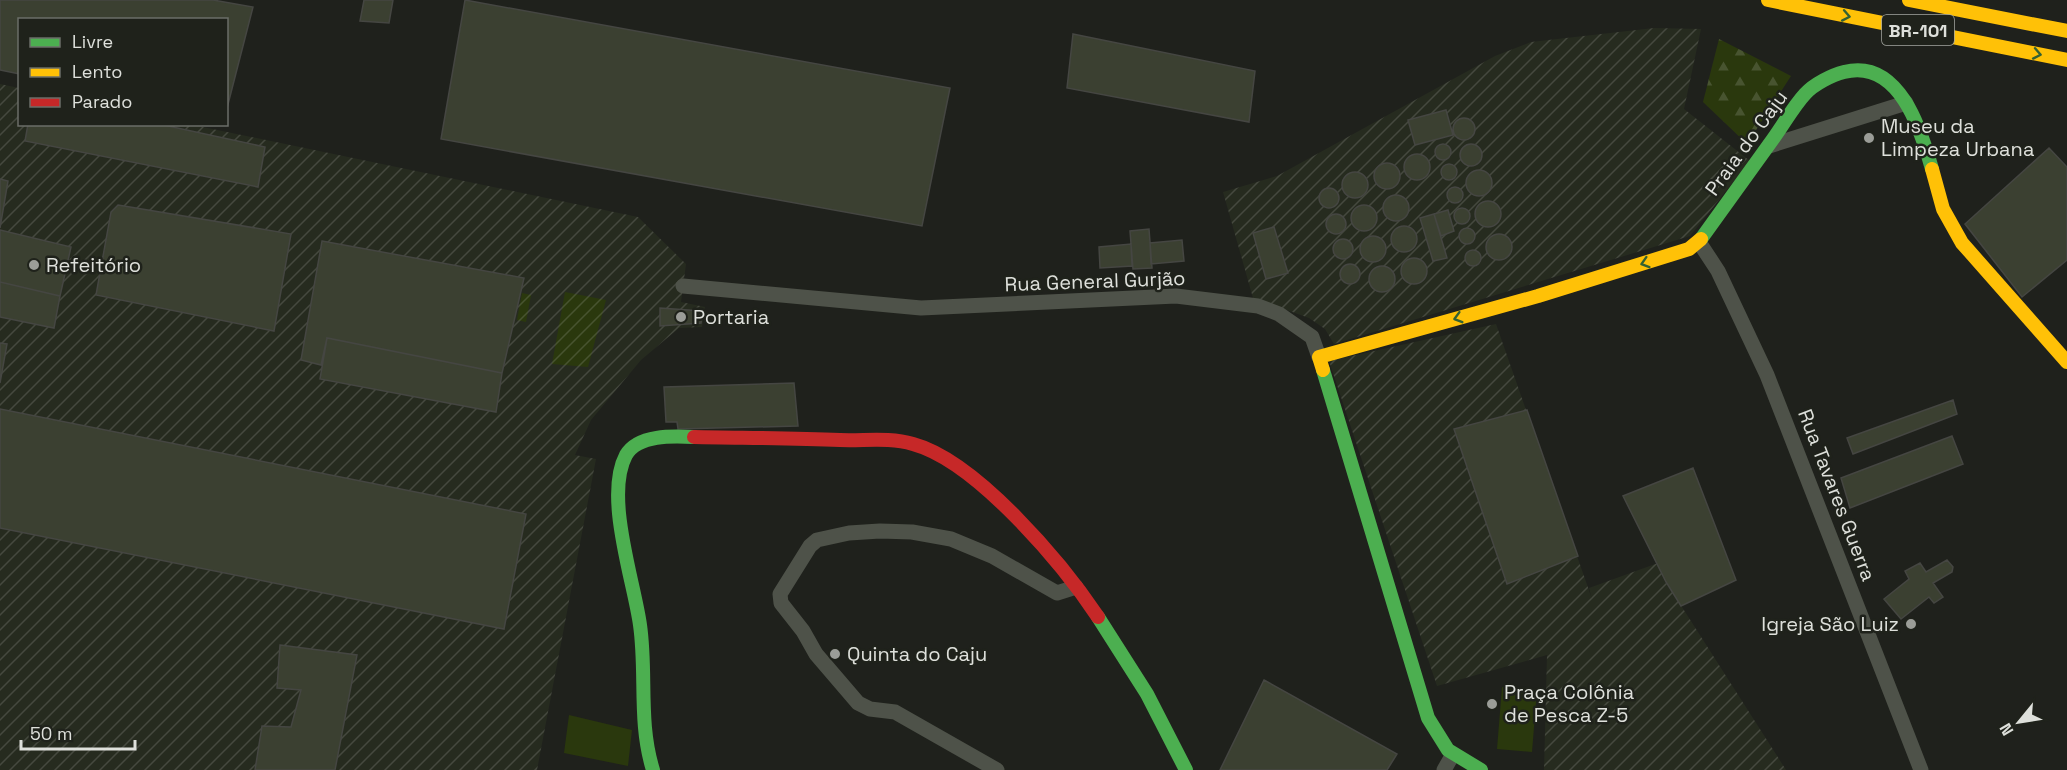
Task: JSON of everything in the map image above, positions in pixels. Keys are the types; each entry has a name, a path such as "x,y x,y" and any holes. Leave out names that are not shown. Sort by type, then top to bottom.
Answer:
{"main road":[{"name":"BR-101","path":"1768,0 2067,60"},
{"name":"BR-101","path":"1909,0 2067,31"},
{"name":"Praia do Caju","path":"1319,357 1538,296 1678,253 1699,242 1806,93 1835,74 1851,70 1871,72 1886,79 1906,103 1922,134 1943,209 1962,243 2067,362"},
{"name":"Rua General Gurjão","path":"1319,357 1428,718 1436,735 1452,756 1482,770"},
{"path":"653,770 645,744 643,655 639,624 620,525 621,471 627,455 638,445 652,439 703,437 889,440 918,444 977,482 1015,515 1076,588 1126,660 1169,731 1186,770"}],"street":[{"path":"1767,146 1906,103"},
{"name":"Rua Tavares Guerra","path":"1699,242 1718,271 1767,375 1921,770"},
{"name":"Rua General Gurjão","path":"682,286 921,308 1176,296 1258,306 1279,314 1312,337 1319,357"},
{"path":"997,770 895,712 863,707 816,654 785,608 780,594 810,546 824,537 849,533 912,532 951,539 992,556 1057,592 1076,588"},
{"path":"1444,770 1452,756"}],"shaded area":[{"path":"1654,28 1701,29 1684,109 1750,161 1690,236 1334,344 1325,329 1309,318 1253,298 1223,192 1277,176 1495,56 1531,42"},
{"path":"0,84 18,88 18,126 198,126 638,217 686,264 681,302 705,307 702,327 679,328 641,360 591,420 575,455 596,459 537,770 0,770"},
{"path":"1496,324 1592,599 1589,588 1658,563 1666,582 1786,770 1544,770 1547,655 1437,686 1329,361"}],"green space":[{"path":"1719,39 1791,76 1747,144 1703,102"},
{"path":"565,292 606,300 588,367 552,364"},
{"path":"522,293 531,295 526,322 517,320"},
{"path":"1502,687 1537,690 1532,752 1497,749"},
{"path":"569,715 632,730 628,766 564,753"}],"building":[{"path":"0,0 213,0 253,7 228,104 228,18 18,18 18,74 0,70"},
{"path":"364,0 393,0 389,23 360,21"},
{"path":"465,0 950,88 922,226 441,139"},
{"path":"1073,34 1255,71 1249,122 1067,88"},
{"path":"1446,110 1453,135 1415,145 1408,120"},
{"path":"1464,118 1472,121 1475,129 1472,137 1464,140 1456,137 1453,129 1456,121"},
{"path":"28,126 168,126 265,147 258,187 25,141"},
{"path":"1440,144 1446,144 1451,152 1449,158 1440,160 1435,155 1435,149"},
{"path":"1471,144 1479,147 1482,155 1479,163 1471,166 1463,163 1460,155 1463,147"},
{"path":"2049,148 2067,167 2067,260 2022,297 1965,224"},
{"path":"1417,154 1426,158 1430,167 1426,176 1417,180 1408,176 1404,167 1408,158"},
{"path":"1387,163 1396,167 1400,176 1396,185 1387,189 1378,185 1374,176 1378,167"},
{"path":"1446,164 1452,164 1457,172 1455,178 1446,180 1441,175 1441,169"},
{"path":"1479,170 1488,174 1492,183 1488,192 1479,196 1470,192 1466,183 1470,174"},
{"path":"1355,172 1364,176 1368,185 1364,194 1355,198 1346,194 1342,185 1346,176"},
{"name":"Refeitório","path":"0,179 8,181 0,228"},
{"path":"1452,187 1458,187 1463,195 1461,201 1452,203 1447,198 1447,192"},
{"path":"1329,188 1336,191 1339,198 1336,205 1329,208 1322,205 1319,198 1322,191"},
{"path":"1396,195 1405,199 1409,208 1405,217 1396,221 1387,217 1383,208 1387,199"},
{"path":"1488,201 1497,205 1501,214 1497,223 1488,227 1479,223 1475,214 1479,205"},
{"path":"118,205 291,234 274,331 96,295 111,212"},
{"path":"1364,205 1373,209 1377,218 1373,227 1364,231 1355,227 1351,218 1355,209"},
{"path":"1459,208 1465,208 1470,216 1468,222 1459,224 1454,219 1454,213"},
{"path":"1448,210 1454,231 1441,236 1434,214"},
{"path":"1336,214 1343,217 1346,224 1343,231 1336,234 1329,231 1326,224 1329,217"},
{"path":"1434,214 1447,258 1433,261 1420,218"},
{"path":"1404,226 1413,230 1417,239 1413,248 1404,252 1395,248 1391,239 1395,230"},
{"path":"1274,227 1288,273 1266,279 1253,233"},
{"path":"1464,228 1470,228 1475,236 1473,242 1464,244 1459,239 1459,233"},
{"path":"1149,229 1152,268 1133,269 1130,231"},
{"name":"Refeitório","path":"0,230 71,247 60,296 0,282"},
{"path":"1499,234 1508,238 1512,247 1508,256 1499,260 1490,256 1486,247 1490,238"},
{"path":"1373,236 1382,240 1386,249 1382,258 1373,262 1364,258 1360,249 1364,240"},
{"path":"1343,239 1350,242 1353,249 1350,256 1343,259 1336,256 1333,249 1336,242"},
{"path":"1182,240 1184,261 1151,264 1150,243"},
{"path":"322,241 524,278 502,373 327,338 321,365 301,360"},
{"path":"1131,244 1132,266 1100,268 1099,247"},
{"path":"1470,250 1476,250 1481,258 1479,264 1470,266 1465,261 1465,255"},
{"path":"1414,258 1423,262 1427,271 1423,280 1414,284 1405,280 1401,271 1405,262"},
{"path":"1350,264 1357,267 1360,274 1357,281 1350,284 1343,281 1340,274 1343,267"},
{"path":"1382,266 1391,270 1395,279 1391,288 1382,292 1373,288 1369,279 1373,270"},
{"path":"0,282 60,296 54,328 0,317"},
{"name":"Portaria","path":"660,308 702,311 701,323 660,326"},
{"path":"327,338 502,373 496,412 320,379"},
{"path":"0,343 7,344 0,383"},
{"path":"794,383 798,426 678,429 677,422 666,422 664,387"},
{"path":"1953,400 1957,414 1853,454 1847,438"},
{"path":"0,409 526,514 504,629 0,528"},
{"path":"1527,410 1578,556 1507,584 1454,429"},
{"path":"1952,436 1963,464 1850,508 1841,478"},
{"path":"1693,468 1736,580 1681,606 1666,582 1623,496"},
{"path":"1947,560 1953,567 1952,572 1933,583 1943,597 1934,603 1929,597 1901,619 1884,599 1909,579 1905,571 1920,563 1926,572"},
{"path":"280,645 357,655 335,770 255,770 262,726 291,727 301,690 277,688"},
{"path":"1264,680 1397,754 1387,770 1220,770"}],"traffic: fast":[{"path":"1701,239 1801,99 1818,83 1839,73 1863,71 1879,76 1893,86 1914,117 1932,169"},
{"path":"1323,370 1428,718 1448,750 1481,770"},
{"path":"653,770 648,752 644,716 640,625 619,515 620,472 626,455 639,443 657,438 694,437"},
{"path":"1098,617 1147,694 1186,770"}],"traffic: slow":[{"path":"1768,0 2067,60"},
{"path":"1909,0 2067,31"},
{"path":"1932,169 1943,209 1962,243 2067,362"},
{"path":"1323,370 1319,357 1538,296 1689,249 1701,239"}],"traffic: jam":[{"path":"694,437 886,440 913,444 938,454 990,492 1016,517 1063,570 1098,617"}],"place":[{"name":"Museu da Limpeza Urbana","path":"1869,138"},
{"name":"Refeitório","path":"34,265"},
{"name":"Portaria","path":"681,317"},
{"name":"Igreja São Luiz","path":"1911,624"},
{"name":"Quinta do Caju","path":"835,654"},
{"name":"Praça Colônia de Pesca Z-5","path":"1492,704"}]}
